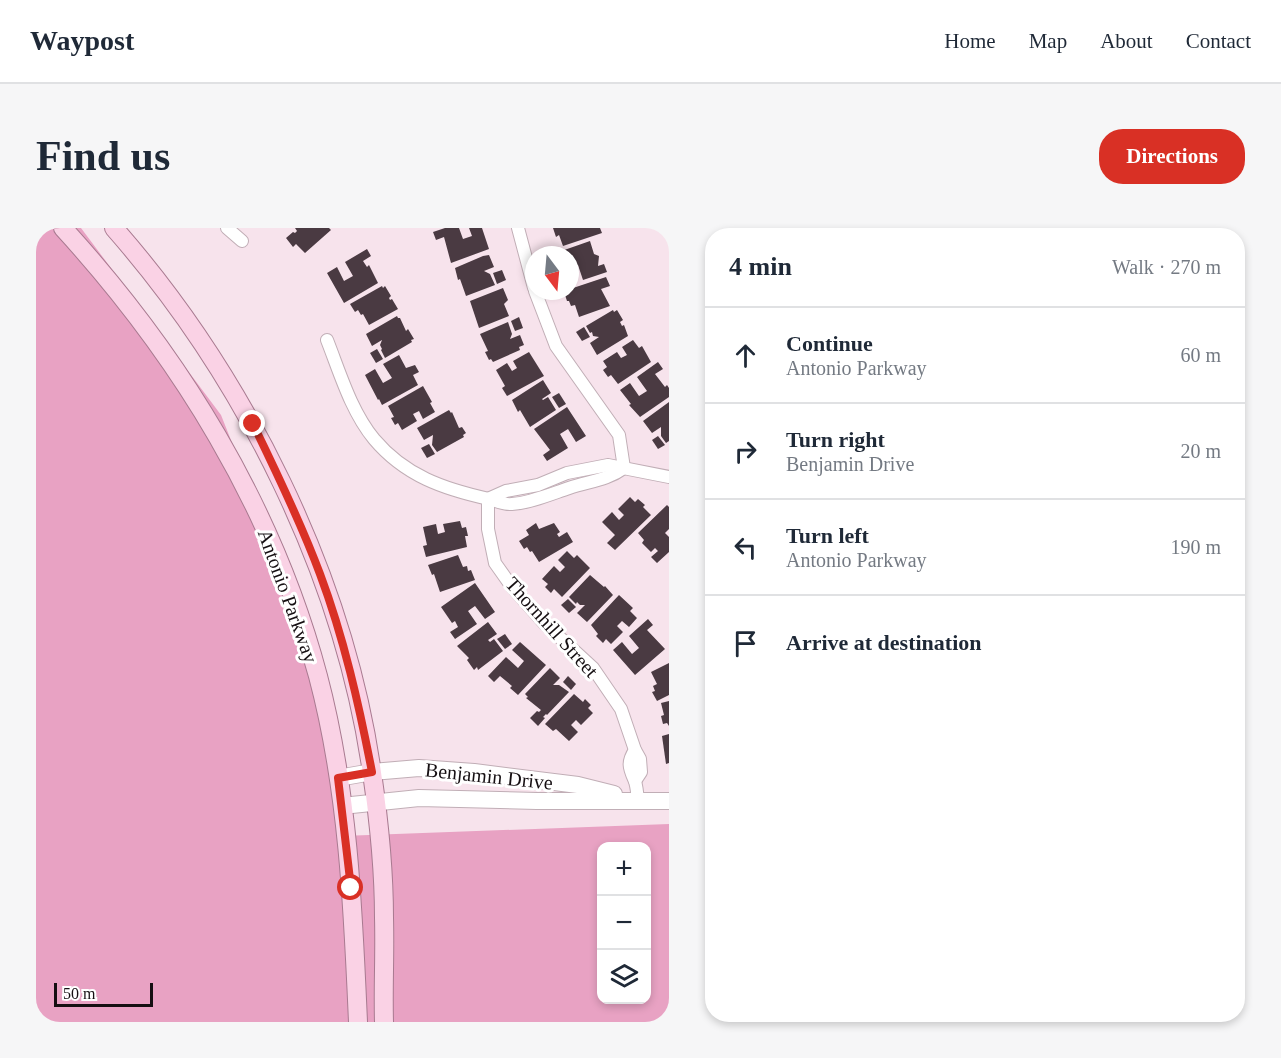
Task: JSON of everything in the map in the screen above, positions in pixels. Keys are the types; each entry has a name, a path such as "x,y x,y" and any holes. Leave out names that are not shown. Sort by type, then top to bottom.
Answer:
{"main road":[{"name":"Antonio Parkway","path":"63,228 118,290 189,386 248,493 288,584 318,677 338,778 351,888 358,1022"},
{"name":"Antonio Parkway","path":"114,228 176,305 217,364 253,424 287,495 320,574 342,639 361,714 372,772 384,916 384,1022"},
{"name":"Benjamin Drive","path":"338,778 419,768 474,772 578,785 638,800"},
{"name":"Benjamin Drive","path":"342,806 419,798 669,801"}],"street":[{"path":"227,228 242,241"},
{"path":"518,228 525,255"},
{"path":"538,300 556,346 619,435 624,468"},
{"path":"327,340 358,414 375,439 422,478 445,488 510,504 612,477 624,468 669,477"},
{"name":"Thornhill Street","path":"488,499 488,529 495,563 512,587 544,623 592,668 621,708 634,750 629,758 629,772 635,781 638,800"}],"shaded area":[{"path":"36,228 81,228 221,415 324,674 342,836 669,824 669,1022 36,1022"}],"building":[{"path":"295,228 329,228 331,230 305,253 296,244 293,247 286,238 297,231"},
{"path":"445,228 459,228 463,239 472,236 469,228 482,228 489,249 451,263 444,237 436,240 433,232"},
{"path":"553,228 600,228 602,233 563,246 559,235 556,237"},
{"path":"590,241 594,254 599,256 598,266 604,264 607,272 583,280 579,268 579,246 576,246"},
{"path":"367,249 371,256 363,261 367,267 369,265 378,283 344,303 327,273 337,267 344,281 353,276 345,262"},
{"path":"489,255 494,267 484,271 490,274 495,285 466,296 455,268"},
{"path":"502,270 506,280 497,284 493,273"},
{"path":"606,277 610,286 601,289 610,306 579,317 575,305 571,306 567,300 579,300 579,286"},
{"path":"382,286 383,288 385,286 391,296 390,300 392,299 398,309 369,325 363,314 361,315 358,310 355,312 350,304"},
{"path":"503,288 508,300 504,304 509,316 479,328 470,301"},
{"path":"613,310 614,312 617,310 623,320 620,322 622,326 624,325 628,336 597,355 590,343 599,337 593,336 586,326"},
{"path":"397,316 414,339 385,358 380,345 382,340 372,346 366,334"},
{"path":"519,317 523,328 515,331 511,321"},
{"path":"508,322 512,334 510,339 520,335 524,345 519,347 520,350 493,362 489,360 485,352 488,351 480,334"},
{"path":"584,327 590,337 582,341 576,332"},
{"path":"633,340 639,348 642,346 651,362 618,384 611,375 608,377 603,370 607,367 603,361 617,352 621,358 627,355 622,347"},
{"path":"377,349 383,359 376,363 370,353"},
{"path":"529,352 544,376 507,396 502,388 505,386 496,370 507,363 512,371 517,368 513,361"},
{"path":"399,355 406,368 415,365 419,372 413,375 418,385 382,405 365,375 375,369 383,383 392,378 383,364"},
{"path":"658,362 663,369 655,374 665,387 667,385 669,388 669,397 640,417 620,390 630,383 639,396 647,391 637,377"},
{"path":"543,380 551,393 542,399 548,397 556,410 530,427 512,400"},
{"path":"423,386 435,412 423,419 419,411 413,414 417,421 402,430 398,423 395,425 391,418 394,417 388,406"},
{"path":"559,393 566,404 559,408 552,397"},
{"path":"669,402 669,441 666,443 661,436 661,427 652,433 643,421"},
{"path":"567,407 586,436 576,442 568,429 560,434 568,448 547,461 543,455 550,450 534,429"},
{"path":"449,410 459,428 462,427 466,433 464,437 437,452 432,445 433,435 424,440 417,428"},
{"path":"658,436 665,445 658,449 652,440"},
{"path":"429,444 435,454 427,458 421,448"},
{"path":"630,497 635,502 638,499 645,505 643,507 651,515 615,550 607,543 615,535 602,522 612,512 619,520 624,515 618,509"},
{"path":"667,505 669,507 669,529 665,533 669,537 669,552 657,563 651,557 658,551 655,548 651,552 642,543 644,540 638,533"},
{"path":"460,521 462,528 466,527 467,547 426,557 423,546 427,545 423,527 436,524 438,534 445,532 443,524"},
{"path":"536,523 539,529 554,523 560,532 557,534 559,537 567,532 573,542 539,562 532,551 530,552 527,547 524,549 519,541 529,535 526,530"},
{"path":"567,551 574,558 577,555 590,568 562,597 554,589 551,593 545,587 548,584 542,579 554,566 560,572 565,567 558,560"},
{"path":"458,555 463,567 467,566 468,571 471,570 475,580 440,592 434,574 432,575 428,565"},
{"path":"590,575 613,595 587,622 577,613 585,605 577,602 576,604 569,597"},
{"path":"475,583 495,612 485,619 475,606 468,611 477,624 455,639 450,632 458,627 455,621 452,623 441,607"},
{"path":"619,595 633,608 630,611 637,618 629,627 622,621 617,626 623,632 611,644 606,639 603,643 596,636 598,634 591,625"},
{"path":"568,599 576,607 569,613 561,605"},
{"path":"648,619 653,625 647,630 665,649 635,675 613,650 622,642 632,654 639,648 629,636"},
{"path":"488,622 497,634 488,640 490,642 494,639 503,651 478,670 477,667 474,670 467,660 469,658 457,646"},
{"path":"505,634 512,644 505,649 497,639"},
{"path":"520,642 546,665 518,695 510,688 512,686 500,676 494,682 488,676 506,657 518,668 524,661 512,650"},
{"path":"669,663 669,695 657,701 652,692 655,691 653,686 657,684 651,672"},
{"path":"550,668 560,678 553,685 559,685 569,692 543,717 545,718 538,726 530,718 541,710 526,698 528,697 525,694"},
{"path":"568,676 576,684 571,690 563,682"},
{"path":"574,694 583,702 585,699 591,705 588,708 593,713 581,725 576,720 571,725 578,732 569,741 556,729 553,731 545,724"},
{"path":"669,701 669,726 667,723 663,724 661,716 664,715 661,703"},
{"path":"669,734 669,763 666,764 662,736"}],"route":[{"path":"253,424 287,495 320,574 342,639 361,714 372,772 338,778 351,888"}]}
